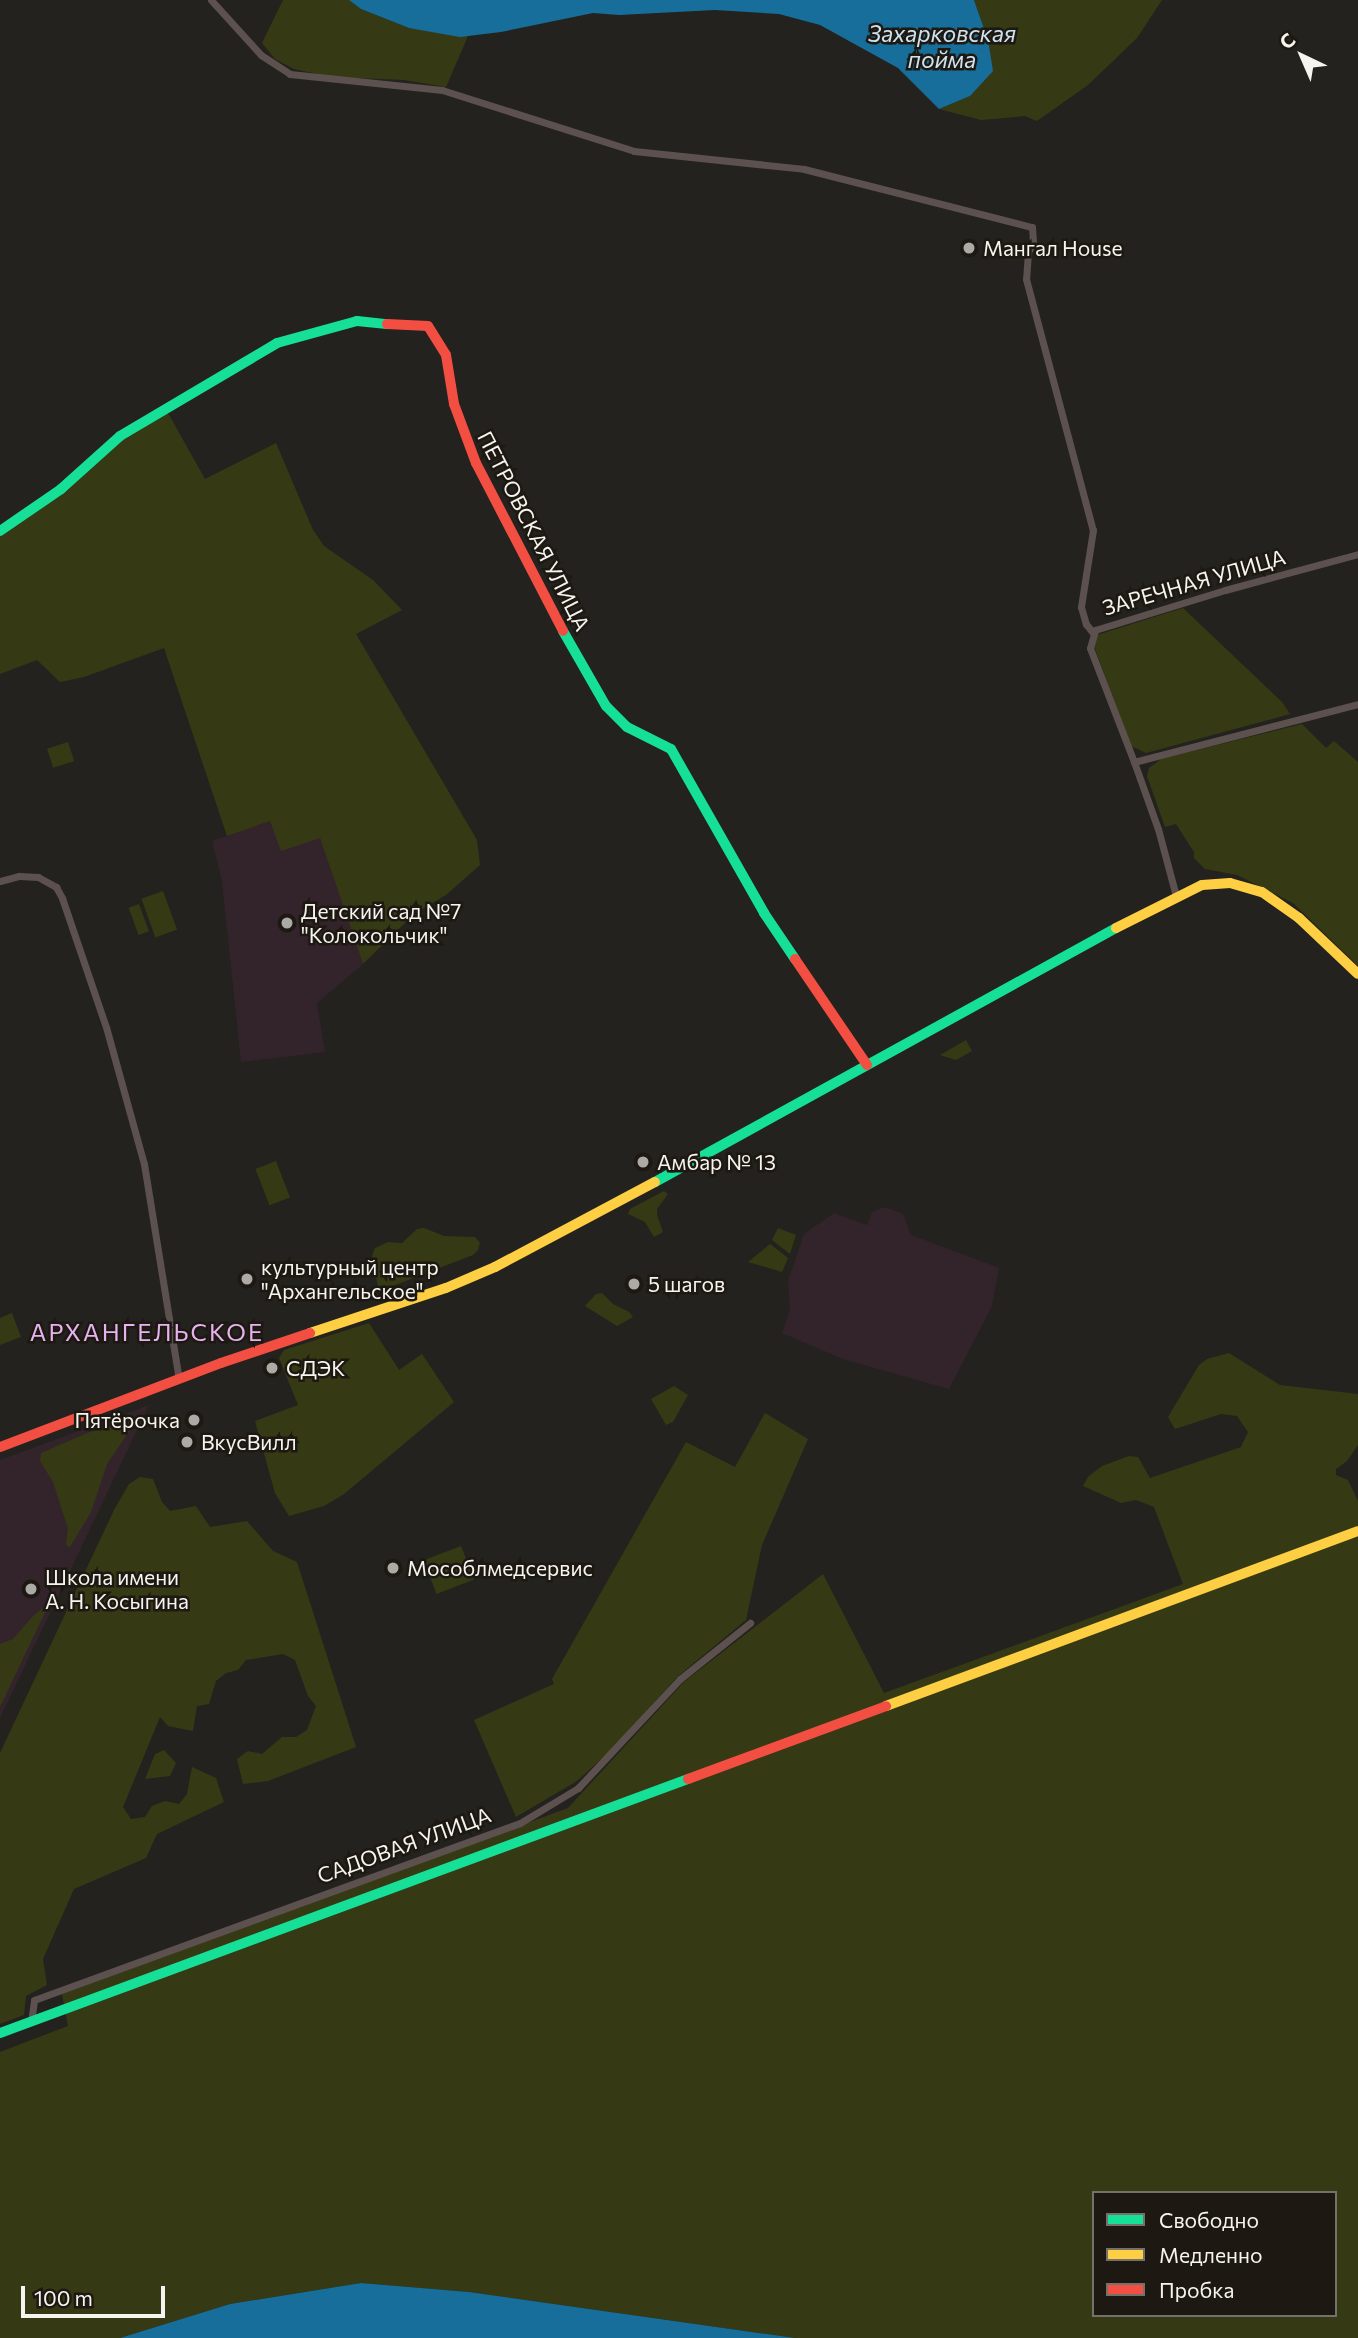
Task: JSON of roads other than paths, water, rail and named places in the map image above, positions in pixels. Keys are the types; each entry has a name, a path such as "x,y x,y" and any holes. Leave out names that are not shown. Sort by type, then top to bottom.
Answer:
{"street":[{"path":"211,0 261,55 290,74 442,90 634,151 804,169 1032,228 1033,243 1028,252 1026,279 1093,530 1081,607 1086,624 1093,633"},
{"name":"ПЕТРОВСКАЯ УЛИЦА","path":"0,531 61,489 120,436 277,343 357,321 416,323 428,326 446,355 454,404 472,455 537,586 606,706 627,727 671,749 764,913 867,1065"},
{"name":"ЗАРЕЧНАЯ УЛИЦА","path":"1176,896 1158,829 1090,648 1093,633 1100,627 1358,554"},
{"path":"1134,762 1358,704"},
{"path":"0,881 19,876 38,877 56,887 62,898 106,1027 144,1164 179,1379"},
{"path":"0,1447 179,1379 446,1287 495,1266 578,1225 1134,918 1176,896 1215,882 1245,885 1262,892 1300,918 1358,974"},
{"path":"0,2033 1358,1531"},
{"name":"САДОВАЯ УЛИЦА","path":"31,2022 34,2000 520,1823 578,1788 680,1679 750,1623"}],"water":[{"name":"Захарковская пойма","path":"349,0 974,0 988,40 993,71 970,96 939,109 898,68 820,25 779,14 715,10 619,15 593,13 501,32 460,37 409,28 361,9"},
{"path":"361,2283 469,2292 795,2338 120,2338 230,2304"}],"place":[{"name":"Мангал House","path":"969,248"},
{"name":"Детский сад №7 \"Колокольчик\"","path":"287,923"},
{"name":"Амбар № 13","path":"643,1162"},
{"name":"культурный центр \"Архангельское\"","path":"247,1279"},
{"name":"5 шагов","path":"634,1284"},
{"name":"СДЭК","path":"272,1368"},
{"name":"Пятёрочка","path":"194,1420"},
{"name":"ВкусВилл","path":"187,1442"},
{"name":"Мособлмедсервис","path":"393,1568"},
{"name":"Школа имени А. Н. Косыгина","path":"31,1589"}],"district":[{"name":"АРХАНГЕЛЬСКОЕ","path":"147,1332"}]}
